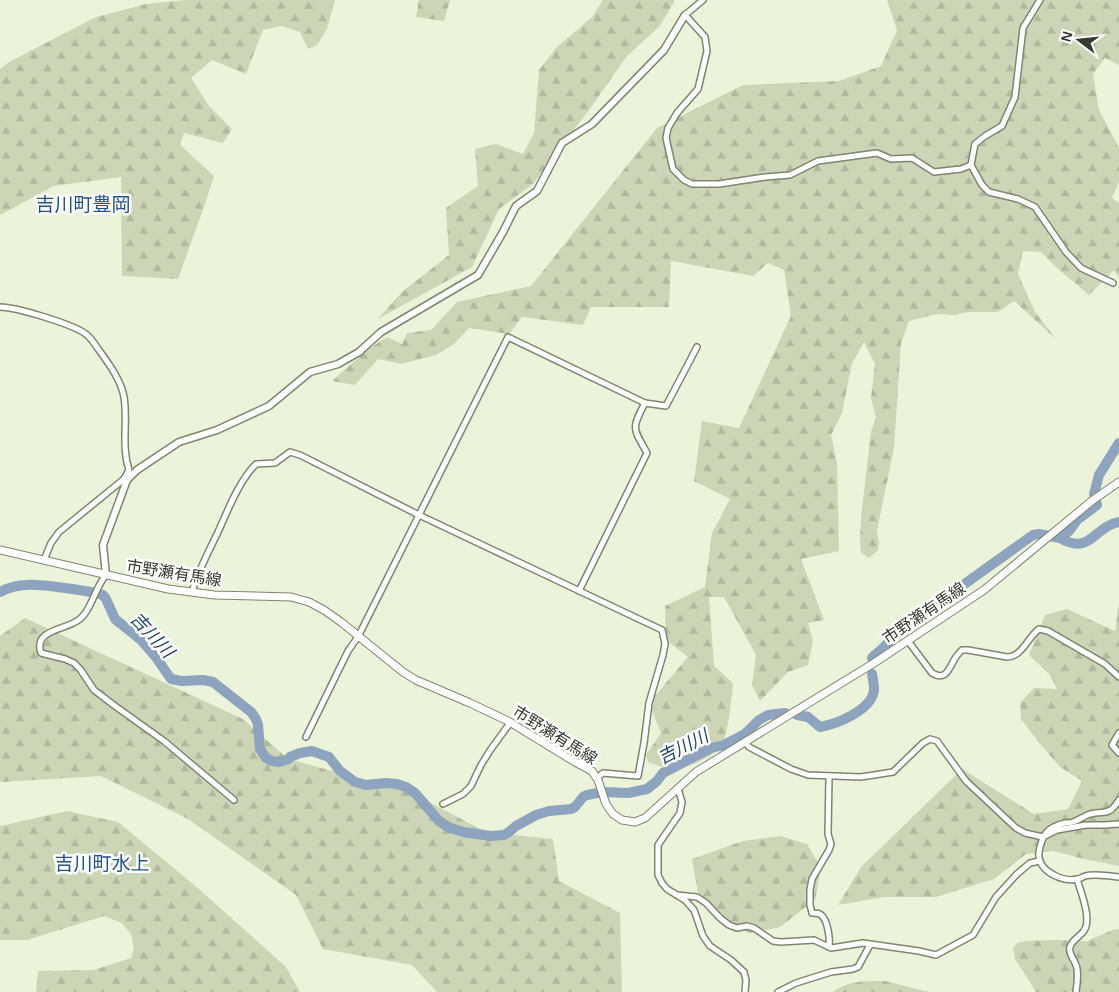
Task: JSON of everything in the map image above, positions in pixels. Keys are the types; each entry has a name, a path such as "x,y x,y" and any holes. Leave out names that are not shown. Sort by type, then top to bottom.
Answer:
{"main road":[{"name":"市野瀬有馬線","path":"0,550 103,577 168,589 233,596 291,597 309,602 324,610 403,672 510,723 592,771 606,804 613,814 622,820 635,822 645,818 696,772 908,641 984,590 1096,498 1119,482"}],"street":[{"path":"44,560 51,543 59,532 137,470 179,442 217,430 269,406 310,372 338,364 359,352 382,332 478,275 516,206 537,191 562,142 592,124 664,50 685,14 703,0"},
{"path":"1040,0 1023,28 1015,97 1002,126 975,144 971,165 982,185 989,192 1018,199 1035,207 1066,252 1081,268 1113,283"},
{"path":"685,14 705,37 707,51 698,89 677,112 668,128 666,138 673,169 684,180 692,184 719,184 790,175 818,161 876,153 891,159 912,158 934,172 961,169 971,165"},
{"path":"0,307 8,307 40,316 81,330 89,336 110,367 122,390 125,410 125,453 129,470 103,545 103,577 79,621 67,627 49,632 44,636 40,648 42,654 65,659 74,664 94,690 164,741 234,800"},
{"path":"306,738 348,651 358,637 508,337 645,403 666,406 697,347"},
{"path":"579,591 647,453 635,432 637,418 645,403"},
{"path":"192,592 201,567 229,508 251,469 256,464 275,463 290,452 300,454 419,515 662,630 665,644 650,703 638,776 603,773 597,779"},
{"path":"908,641 932,673 936,676 941,676 947,673 956,656 962,650 1012,657 1018,653 1039,628 1048,631 1097,659 1119,677"},
{"path":"443,804 463,794 471,786 481,765 510,723"},
{"path":"1119,732 1112,745 1119,753"},
{"path":"745,742 749,747 791,769 808,776 829,777 893,772 923,743 930,739 937,741 966,781 1016,828 1025,833 1043,837 1057,830 1086,825 1119,824"},
{"path":"829,777 828,834 831,844 812,879 810,890 812,914 820,914 823,917 828,928 829,947"},
{"path":"678,789 682,802 680,812 658,846 658,876 667,889 685,900 694,910 703,936 710,946 731,960 744,972 746,980 745,992"},
{"path":"1119,800 1109,812 1091,814 1073,822 1053,827 1043,837 1039,855 1044,868 1061,878 1077,880 1084,876 1093,875 1119,877"},
{"path":"677,895 697,897 706,903 728,925 737,928 747,926 754,928 773,941 814,940 829,947 863,943 919,950 936,955 973,935 996,897 1030,863 1040,861"},
{"path":"1076,992 1077,966 1070,953 1070,948 1072,942 1084,931 1088,920 1077,880"},
{"path":"778,992 796,983 831,972 858,967 870,945"}],"green space":[{"path":"185,0 335,0 327,29 317,45 308,49 300,32 282,26 263,30 246,74 212,60 191,78 209,106 232,129 223,143 184,133 180,145 214,176 178,279 122,276 121,177 54,186 0,215 0,69 9,62 96,17 146,4"},
{"path":"419,0 450,0 444,21 416,17"},
{"path":"603,0 675,0 660,26 627,56 533,184 499,209 472,267 378,319 402,292 449,255 446,208 478,186 475,149 496,144 523,154 534,133 539,70 556,48 592,17"},
{"path":"887,0 1119,0 1119,65 1105,58 1093,74 1099,110 1119,148 1119,182 1112,198 1119,203 1119,278 1114,270 1089,295 1041,252 1023,251 1018,274 1035,312 1056,339 1014,301 998,312 968,312 953,315 937,314 909,321 901,343 894,448 877,531 878,550 869,558 861,553 860,541 871,431 876,418 871,398 875,364 864,342 852,363 842,413 831,435 837,463 839,551 801,559 824,620 808,623 813,640 808,665 788,672 760,701 752,685 756,655 724,597 709,597 714,666 733,683 726,732 722,745 708,757 679,768 661,767 648,762 646,755 661,733 649,703 688,657 666,640 665,606 705,587 712,533 730,499 694,481 702,421 739,428 791,316 784,270 768,263 753,276 671,261 669,307 591,307 583,325 522,317 509,334 469,328 453,345 436,355 401,364 378,359 355,385 332,381 367,350 387,337 402,344 407,333 431,330 457,302 531,286 657,128 743,85 839,81 881,66 897,30"},
{"path":"1119,601 1119,866 1054,851 1026,854 994,879 936,897 884,897 838,905 861,867 962,769 1034,814 1068,809 1082,781 1060,767 1021,719 1020,703 1034,688 1057,689 1050,675 1029,655 1045,615 1067,609 1115,631"},
{"path":"25,618 243,719 288,759 410,792 486,832 553,839 559,881 620,913 622,992 437,992 412,965 323,949 296,895 188,819 101,776 0,781 0,636"},
{"path":"67,811 118,822 199,889 286,967 300,992 36,992 38,971 94,970 131,958 134,948 131,934 122,923 104,916 27,940 0,940 0,826"},
{"path":"780,836 807,844 821,868 815,900 780,927 751,933 720,923 699,898 692,859 743,841"},
{"path":"1119,929 1119,992 1035,992 1015,959 1013,948 1017,943 1056,940 1087,941"},
{"path":"885,981 929,992 833,992 851,983"}],"waterway":[{"name":"吉川川","path":"872,658 903,628 1033,535 1039,534 1060,538 1069,531 1077,520 1097,505 1094,494 1099,475 1119,443"},
{"path":"1060,538 1070,543 1079,544 1086,542 1104,529 1119,522"},
{"name":"吉川川","path":"0,592 16,586 32,585 79,590 103,595 115,619 140,639 171,679 213,682 251,712 258,725 260,749 266,758 279,762 300,753 312,751 329,757 340,771 355,782 366,785 397,784 406,787 415,793 439,821 448,827 463,832 491,836 504,835 536,815 549,811 571,809 587,795 602,792 628,793 647,789 663,773 711,748 724,745 745,734 759,720 768,715 785,713"},
{"name":"吉川川","path":"797,715 808,717 820,727 853,715 861,710 872,697 874,690 872,674"}],"district":[{"name":"吉川町豊岡","path":"83,204"},
{"name":"吉川町水上","path":"102,863"}]}
